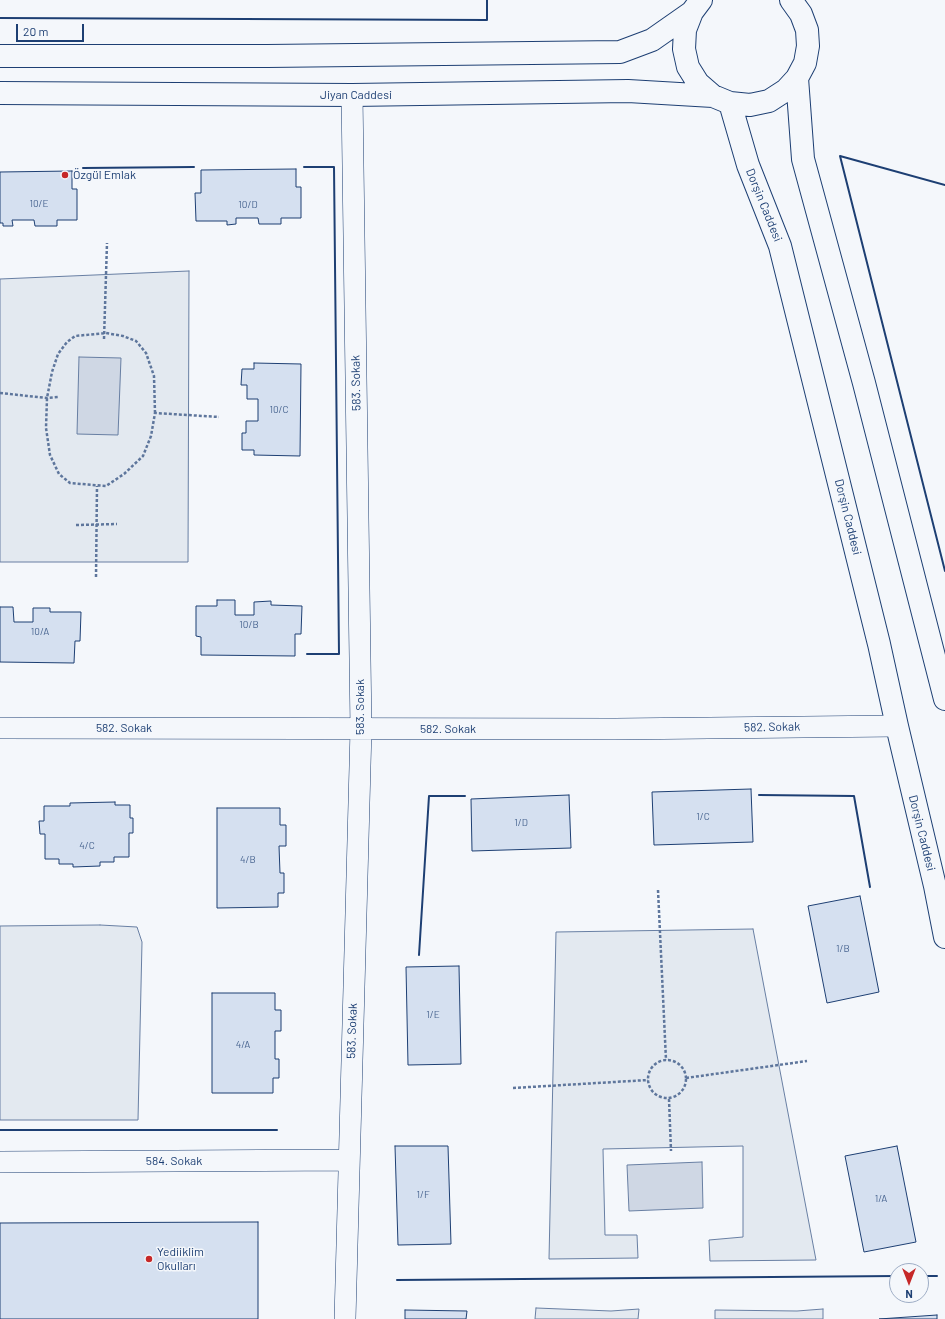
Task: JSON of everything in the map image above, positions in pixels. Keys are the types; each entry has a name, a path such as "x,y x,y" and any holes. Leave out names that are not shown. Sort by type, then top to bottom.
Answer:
{"main road":[{"path":"791,0 801,14 807,30 808,46 805,63 797,78 803,159 864,383 945,699"},
{"path":"0,56 267,56 620,52 652,40 697,6"},
{"path":"697,6 685,30 684,49 688,67 698,83 721,100"},
{"name":"Jiyan Caddesi","path":"0,94 352,95 628,91 721,100 750,105 769,101 786,90 797,78"},
{"name":"Dorşin Caddesi","path":"721,100 780,246 878,636 897,726 935,886 945,937"}],"street":[{"name":"583. Sokak","path":"345,1319 348,1160 361,729 352,95"},
{"name":"582. Sokak","path":"0,728 615,729 897,726"},
{"name":"584. Sokak","path":"0,1162 348,1160"}],"path":[{"path":"104,339 107,243"},
{"path":"104,333 123,336 136,341 146,353 154,376 154,413 151,436 143,456 124,474 106,486 70,483 59,474 50,454 46,428 47,398 52,372 58,354 67,342 75,336 104,333"},
{"path":"0,393 47,398 60,397"},
{"path":"154,413 219,417"},
{"path":"96,577 97,486"},
{"path":"76,525 117,524"},
{"path":"658,890 666,1060"},
{"path":"666,1060 673,1061 678,1064 683,1069 686,1078 684,1088 681,1093 669,1099 656,1096 652,1091 648,1080 650,1069 660,1061 666,1060"},
{"path":"686,1078 807,1061"},
{"path":"513,1088 648,1080"},
{"path":"669,1099 671,1151"}],"shaded area":[{"path":"189,271 188,562 0,562 0,279"},
{"path":"79,357 121,358 118,435 77,434"},
{"path":"100,925 137,927 142,942 138,1120 0,1120 0,926"},
{"path":"753,929 816,1260 710,1261 709,1240 743,1237 743,1146 603,1149 605,1235 637,1235 638,1258 549,1259 556,932"},
{"path":"702,1162 703,1208 629,1211 627,1165"},
{"path":"536,1308 611,1311 639,1309 638,1319 535,1319"},
{"path":"823,1309 823,1319 715,1319 715,1310 797,1311"}],"building":[{"path":"296,169 296,187 301,187 301,218 281,218 281,224 259,224 258,218 236,218 236,224 227,225 227,221 196,221 195,193 201,193 201,170"},
{"path":"72,171 72,189 77,189 77,220 57,220 57,226 35,226 34,220 12,220 13,226 3,226 3,223 0,223 0,172"},
{"path":"254,363 301,364 300,456 254,455 254,450 242,450 242,433 246,433 246,421 258,421 258,399 247,399 247,385 241,385 242,369 254,369"},
{"path":"217,600 235,600 235,615 254,615 254,602 271,601 271,605 302,606 301,634 295,634 295,656 201,655 201,637 196,636 196,606 217,606"},
{"path":"0,607 13,607 14,622 33,622 33,608 50,608 50,612 81,612 80,641 75,641 74,663 0,662"},
{"path":"751,789 753,842 654,845 652,792"},
{"path":"569,795 571,848 472,851 471,799"},
{"path":"115,802 115,805 130,805 130,818 133,818 133,833 129,833 129,857 114,857 114,862 100,862 100,866 73,867 73,864 59,864 59,859 45,859 45,834 40,834 39,821 44,821 44,806 70,806 70,803"},
{"path":"217,808 280,808 280,825 286,825 286,846 279,846 280,873 284,873 284,893 278,893 278,907 217,908"},
{"path":"860,896 879,992 827,1003 808,906"},
{"path":"459,966 461,1064 408,1065 406,967"},
{"path":"212,993 275,993 275,1010 281,1010 281,1031 275,1031 275,1059 279,1059 279,1078 273,1078 273,1093 212,1093"},
{"path":"395,1146 448,1146 451,1244 398,1245"},
{"path":"897,1146 916,1242 864,1252 845,1156"},
{"name":"Yediiklim Okulları","path":"258,1222 258,1319 0,1319 0,1223"},
{"path":"405,1310 467,1311 466,1319 405,1319"},
{"path":"937,1315 937,1319 879,1319"}],"wall":[{"path":"0,18 487,20 487,0"},
{"path":"945,185 840,156 945,571"},
{"path":"83,168 194,167"},
{"path":"304,167 334,167 339,654 307,654"},
{"path":"759,795 854,796 870,887"},
{"path":"419,955 429,796 465,796"},
{"path":"0,1130 277,1130"},
{"path":"397,1280 889,1276"},
{"path":"929,1276 937,1276"}],"place":[{"name":"Özgül Emlak","path":"65,175"},
{"name":"Yediiklim Okulları","path":"149,1259"}]}
